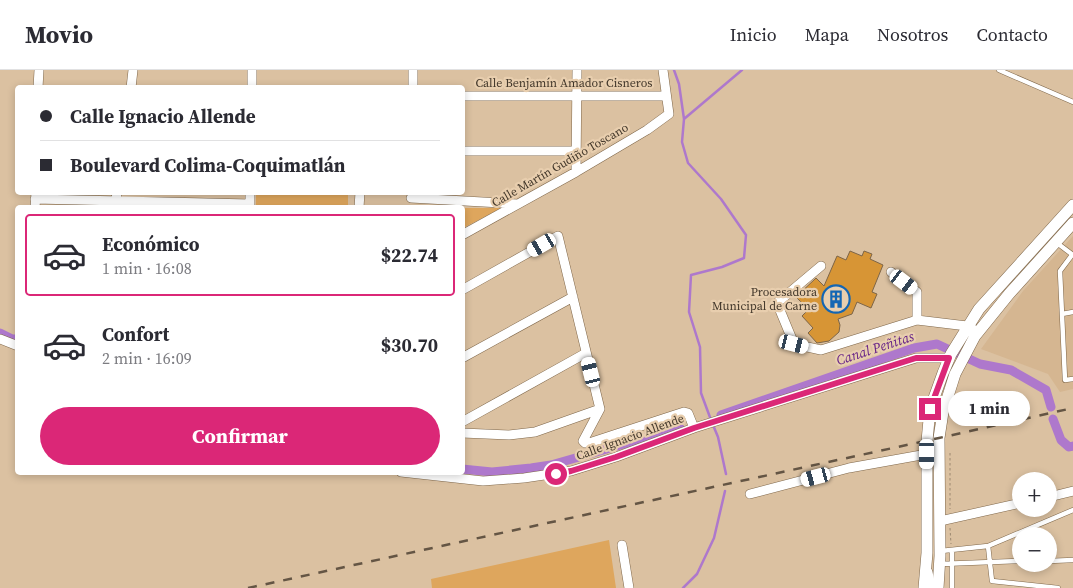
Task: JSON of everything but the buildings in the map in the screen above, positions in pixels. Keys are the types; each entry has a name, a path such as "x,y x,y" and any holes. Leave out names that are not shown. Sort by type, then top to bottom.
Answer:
{"main road":[{"path":"924,588 927,559 927,441 930,409 952,353 967,326 979,309 1073,205"},
{"path":"938,588 940,552 945,520 939,438 943,412 955,374 966,351 980,331 1009,294 1073,223"},
{"path":"1054,226 1059,238"}],"street":[{"path":"38,85 39,70"},
{"path":"131,85 133,70"},
{"path":"252,70 252,85"},
{"path":"413,70 413,85"},
{"path":"576,172 578,70"},
{"path":"662,70 666,96"},
{"name":"Calle Benjamín Amador Cisneros","path":"465,96 666,96"},
{"name":"Calle Martín Gudiño Toscano","path":"465,233 647,130 668,114 666,96"},
{"path":"465,151 576,151"},
{"path":"411,199 517,204"},
{"path":"35,200 116,200 228,205"},
{"path":"465,288 558,236 600,408 583,441 585,444 684,412 688,414 698,427"},
{"path":"821,266 777,302 794,344 821,350 918,320 967,326 980,331"},
{"path":"890,272 918,292 918,320"},
{"path":"465,356 573,297"},
{"path":"0,339 15,345"},
{"path":"465,420 586,353"},
{"name":"Calle Ignacio Allende","path":"428,475 483,481 524,478 571,471 722,419 916,358 952,353"},
{"path":"465,433 509,435 535,432 600,408"},
{"path":"750,494 848,468 927,454"},
{"path":"1057,495 1073,491"},
{"path":"945,520 1012,505"},
{"path":"622,545 629,588"},
{"path":"927,559 931,588"}],"lane":[{"path":"999,70 1073,102"},
{"path":"1059,238 1073,255 1060,271 1065,380 1073,379"},
{"path":"1062,314 1073,312"},
{"path":"927,559 940,552 988,546 1073,510"},
{"path":"988,546 994,588"},
{"path":"952,550 952,588"},
{"path":"927,559 940,564 1012,562"},
{"path":"1057,561 1073,560"},
{"path":"992,581 1058,588"}],"path":[{"path":"950,453 945,520 950,544"}],"shaded area":[{"path":"256,195 348,195 348,205 256,205"},
{"path":"465,208 502,208 465,227"},
{"path":"1073,236 1073,389 1060,392 1048,374 981,349 1023,291"},
{"path":"609,540 616,588 432,588 431,579"}],"waterway":[{"path":"674,70 679,84 684,119 682,142 688,163 721,199 746,235 744,258 722,267 691,275 689,312 700,347 701,393 711,420"},
{"path":"684,119 742,70"},
{"name":"Canal Peñitas","path":"0,333 15,339"},
{"name":"Canal Peñitas","path":"721,415 914,348 937,344 980,364 1011,370 1046,390 1051,407"},
{"name":"Canal Peñitas","path":"1053,419 1061,440 1069,447 1073,446"},
{"path":"713,425 718,437 726,474"},
{"name":"Canal Peñitas","path":"465,469 492,472 551,465 680,428"},
{"path":"683,588 697,574 714,538 725,491"}],"railway":[{"path":"248,588 1073,408"}],"place":[{"name":"Procesadora Municipal de Carne","path":"836,299"}],"route":[{"path":"556,474 616,457 694,428 916,358 949,358 930,409"}]}
